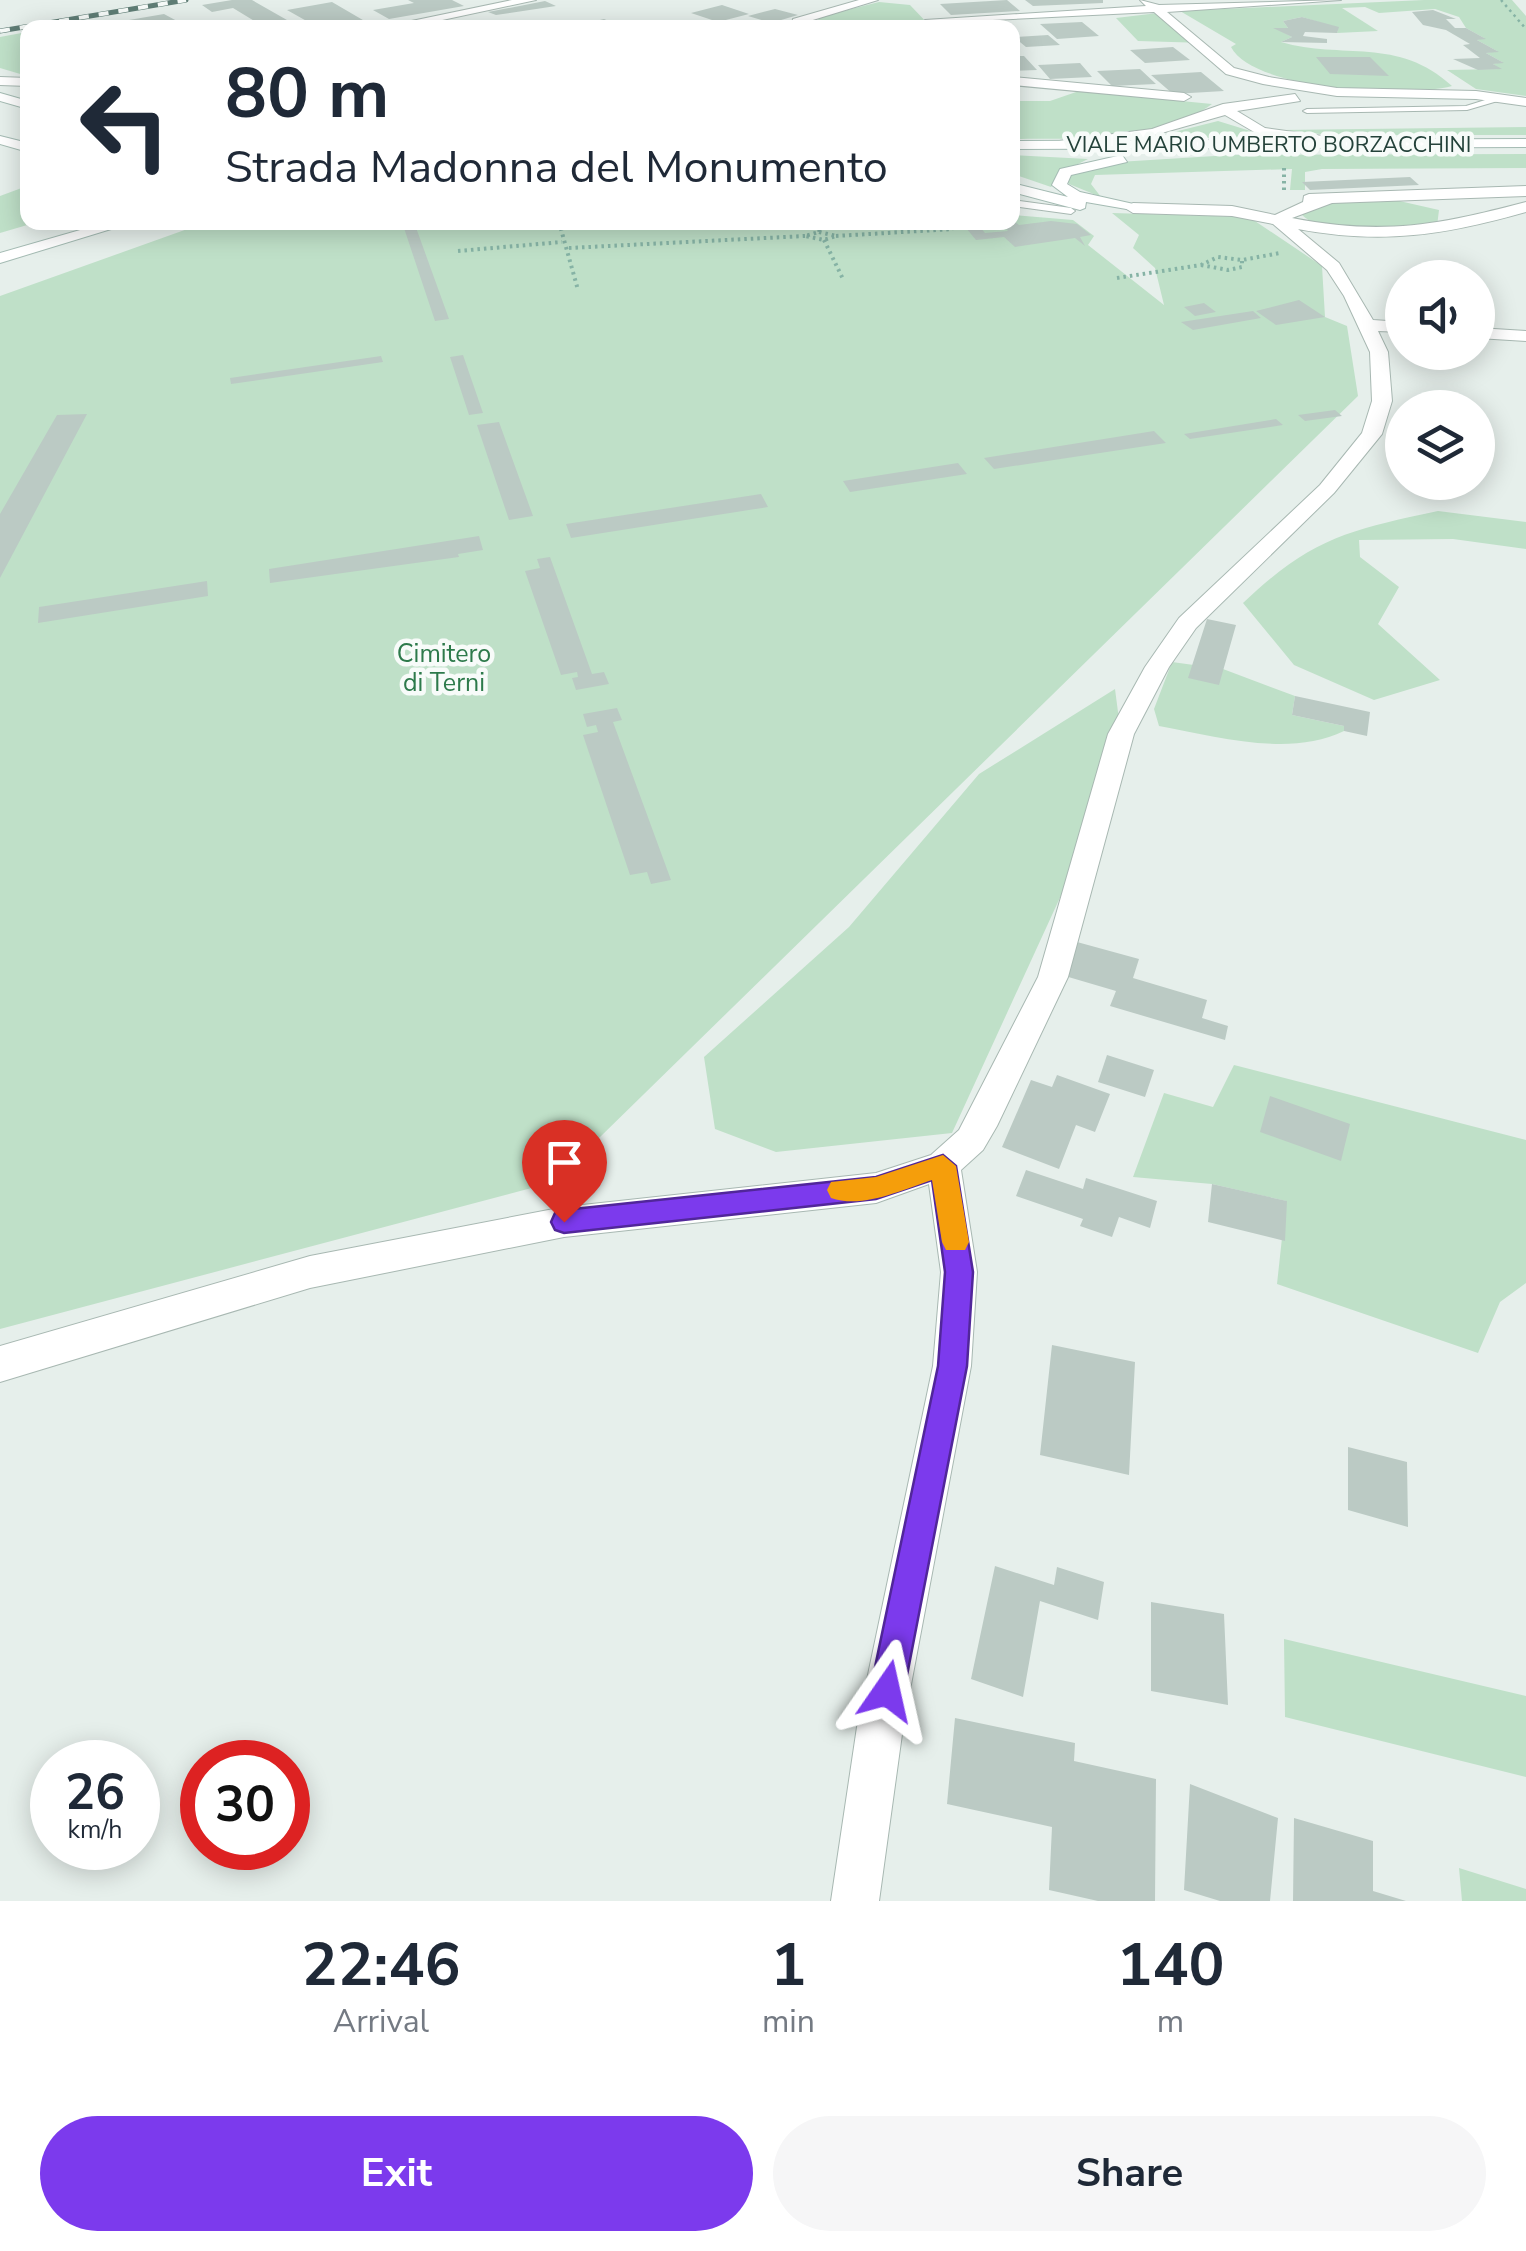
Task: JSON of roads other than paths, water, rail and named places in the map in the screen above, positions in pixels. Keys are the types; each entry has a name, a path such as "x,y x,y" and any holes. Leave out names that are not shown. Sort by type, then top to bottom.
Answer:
{"street":[{"path":"424,20 530,0"},
{"path":"805,20 872,0"},
{"path":"931,19 1152,4 1335,0"},
{"path":"798,4 826,13"},
{"path":"1152,4 1230,71 1313,90 1395,96"},
{"path":"447,16 453,20"},
{"path":"1223,108 1231,91 1230,71"},
{"path":"1020,83 1184,98"},
{"path":"1035,145 1136,136 1223,108 1275,98 1395,96 1526,102"},
{"path":"1223,108 1261,132 1366,143"},
{"name":"VIALE MARIO UMBERTO BORZACCHINI","path":"1020,148 1366,143 1526,146"},
{"name":"VIALE MARIO UMBERTO BORZACCHINI","path":"1020,149 1322,152 1526,146"},
{"path":"1213,152 1093,162 1060,176 1059,185 1074,195 1133,208 1526,191"},
{"path":"1020,189 1074,205 1232,211 1386,234"},
{"path":"1406,196 1458,213 1458,226"},
{"path":"1278,220 1294,210 1328,199"},
{"path":"1325,258 1386,234 1458,226 1526,207"},
{"path":"0,1364 310,1272 564,1222 876,1188 943,1166 970,1140 985,1116 1054,977 1122,734 1157,668 1187,623 1327,489 1372,434 1382,401 1379,352 1325,258 1278,220"},
{"path":"0,248 60,230"},
{"path":"0,258 100,230"},
{"path":"1366,324 1385,326"},
{"path":"1495,334 1526,336"},
{"path":"855,1901 880,1727 952,1366 959,1272 943,1166"}],"lane":[{"path":"1307,110 1468,108 1498,98"},
{"path":"1020,204 1070,212"},
{"path":"1020,213 1053,216"}],"railway":[{"path":"66,20 186,0"},
{"path":"0,31 20,28"}],"park label":[{"name":"Cimitero di Terni","path":"444,668"}]}
